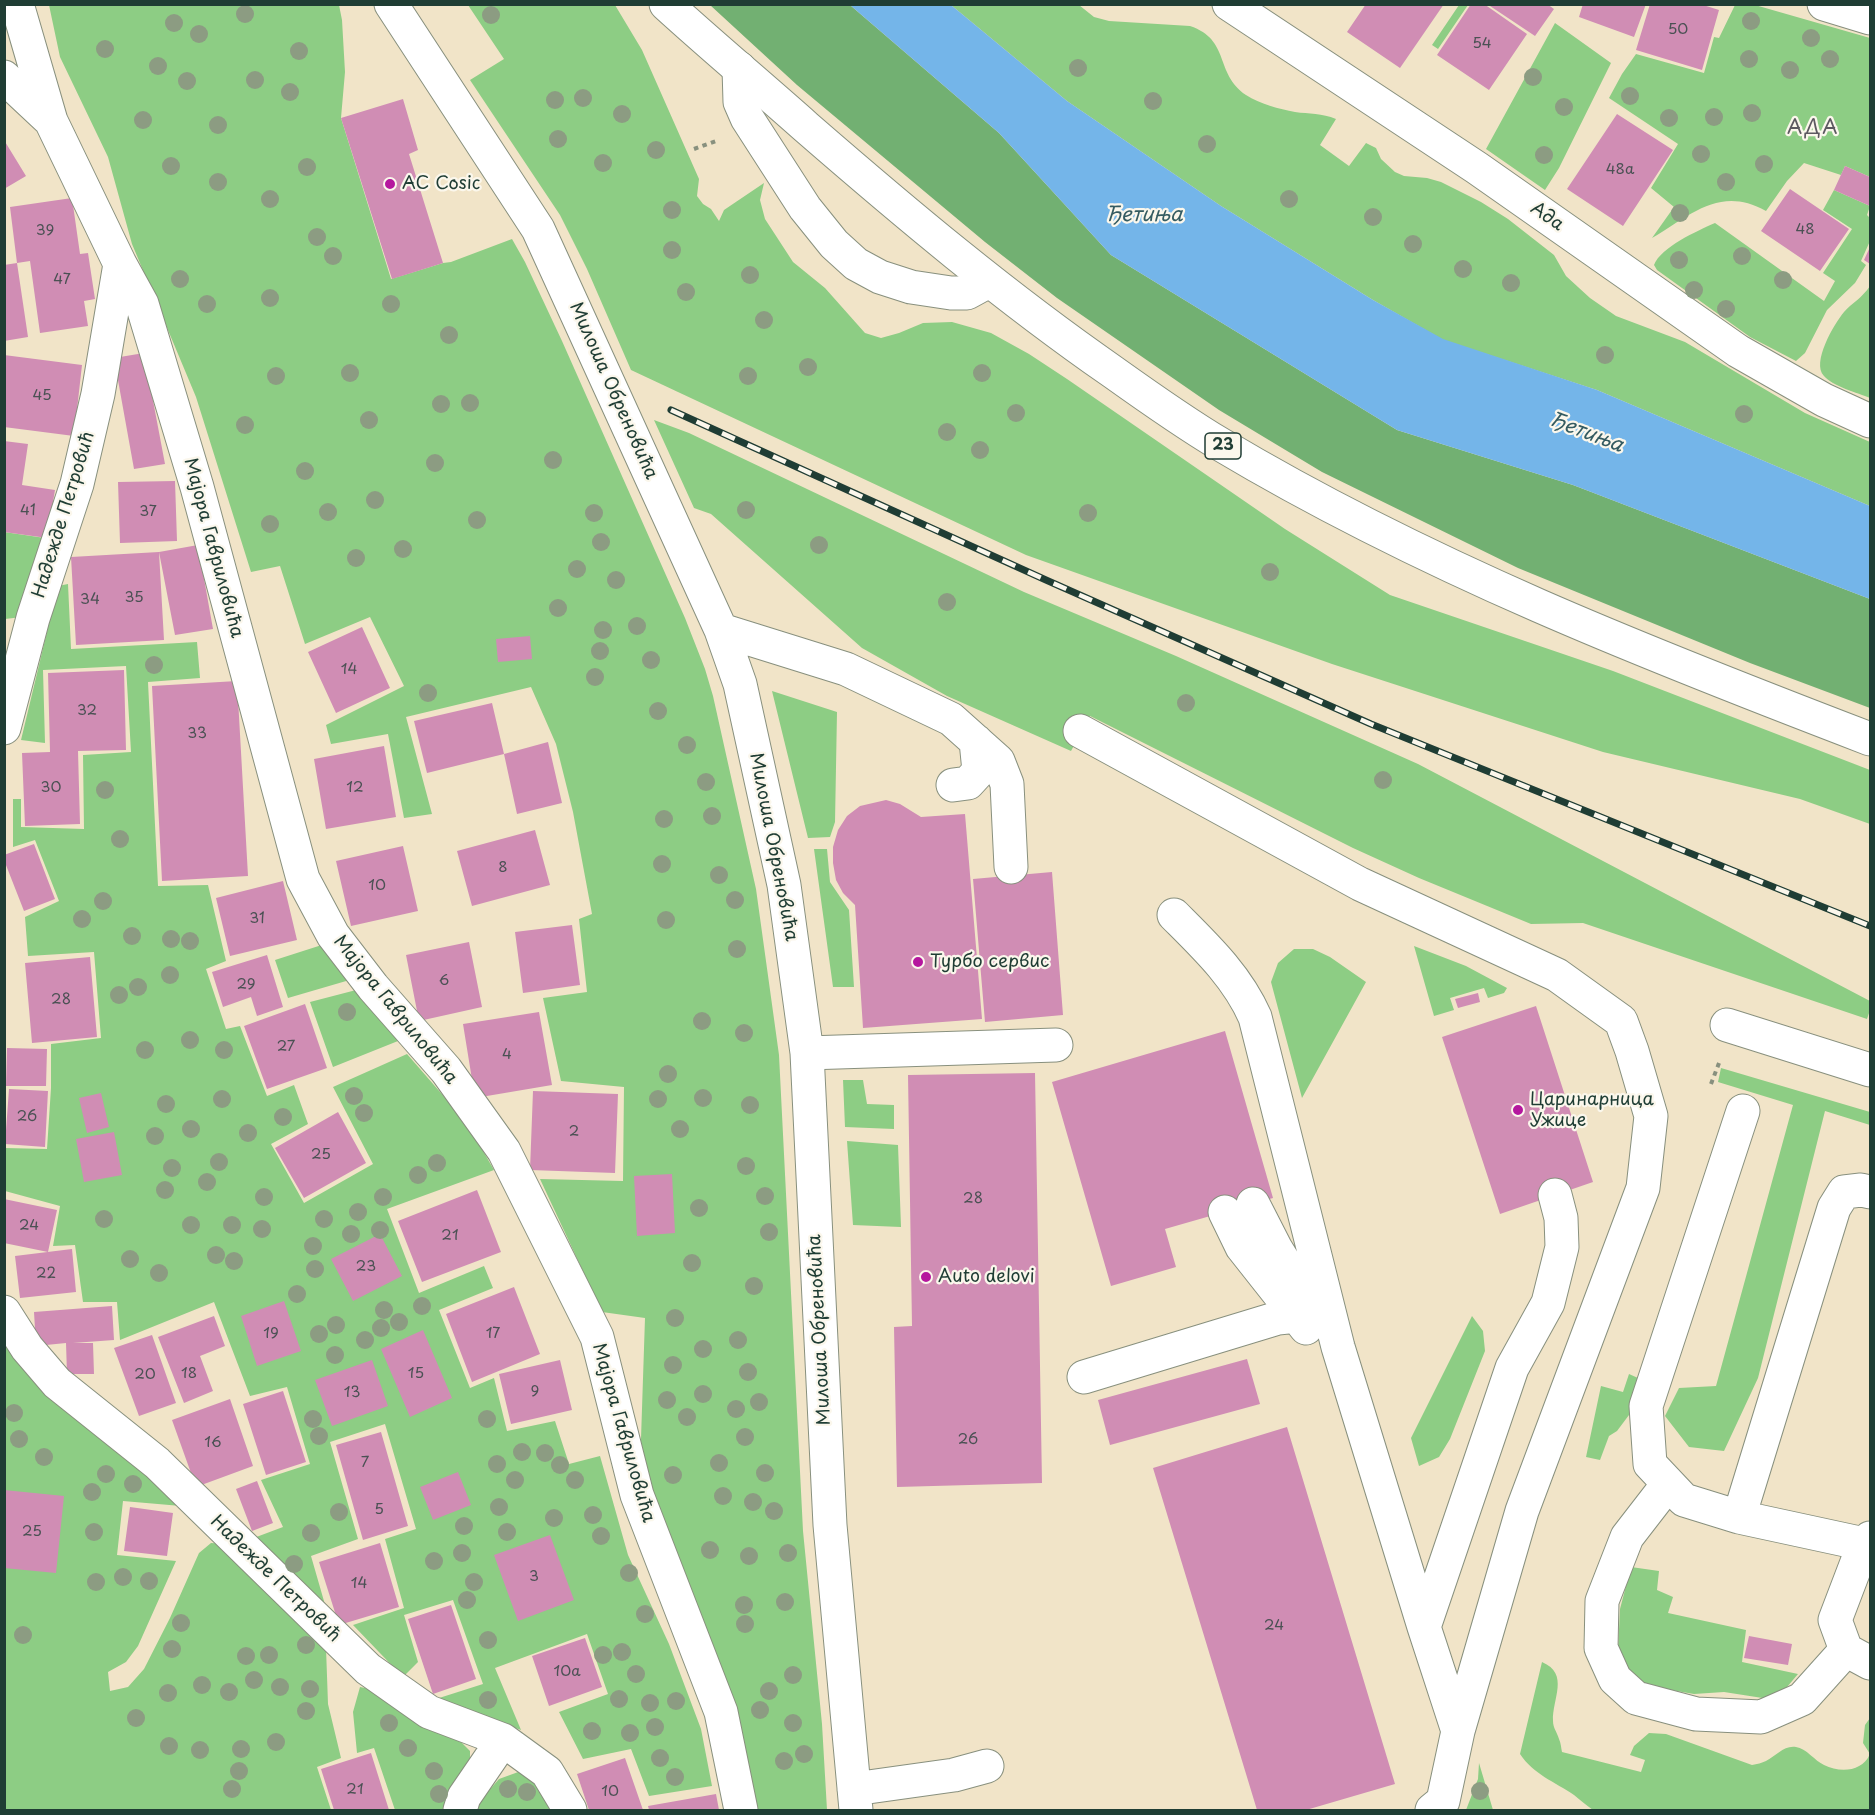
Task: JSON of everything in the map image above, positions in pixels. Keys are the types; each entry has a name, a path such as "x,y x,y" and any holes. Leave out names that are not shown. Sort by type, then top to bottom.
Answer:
{"street":[{"path":"17,4 51,121"},
{"name":"Милоша Обреновића","path":"391,4 538,229 721,630 740,684 784,885 807,1053 830,1525 855,1800"},
{"name":"23","path":"666,4 907,215 989,281 1095,360 1216,442 1318,501 1479,580 1660,657 1870,739"},
{"name":"Ада","path":"1229,4 1477,168 1738,351 1824,400 1870,421"},
{"path":"1824,4 1870,18"},
{"path":"739,68 740,102 747,117 805,208 834,244 856,264 880,277 911,287 967,293 989,281"},
{"name":"Мајора Гавриловића","path":"4,77 51,121 120,264 142,304 190,464 303,879 333,935 373,987 446,1070 504,1151 597,1337 637,1495 721,1712 741,1810"},
{"name":"Надежде Петровић","path":"4,728 33,618 77,484 98,394 120,264"},
{"path":"721,630 846,669 951,719 998,761 1007,784 1011,867"},
{"path":"1080,731 1360,884 1557,975 1621,1022 1632,1051 1651,1116 1643,1188 1522,1511 1458,1731 1443,1801 1432,1810"},
{"path":"953,785 969,783 979,771 976,741"},
{"path":"1174,915 1204,945 1236,983 1255,1017 1338,1347 1458,1731"},
{"path":"1727,1025 1870,1070"},
{"path":"807,1053 1056,1045"},
{"path":"1668,1484 1627,1537 1602,1601 1601,1648 1615,1679 1636,1698 1696,1714 1761,1717 1802,1699 1858,1656 1835,1620 1867,1541 1739,1517 1684,1500 1650,1464 1646,1406 1743,1111"},
{"path":"1739,1517 1834,1208 1844,1192 1861,1190 1870,1192"},
{"path":"1424,1627 1512,1368 1548,1303 1545,1198"},
{"path":"1338,1347 1276,1249 1239,1208 1242,1247 1350,1385"},
{"name":"Надежде Петровић","path":"4,1312 27,1348 57,1383 157,1463 368,1669 429,1712 503,1740 547,1772 570,1810"},
{"path":"1084,1377 1278,1318 1297,1316"},
{"path":"460,1810 464,1797 503,1740"},
{"path":"855,1800 987,1766"}],"path":[{"path":"694,149 711,142"}],"green space":[{"path":"49,5 339,5 345,72 341,118 391,279 451,262 512,239 562,341 685,618 713,696 756,889 779,1055 803,1531 822,1724 827,1810 751,1810 640,1469 645,1318 602,1312 540,1179 623,1181 624,1087 561,1081 543,998 587,992 579,919 592,914 573,812 556,744 531,687 406,717 432,814 404,818 388,734 331,744 326,725 404,686 370,617 305,644 280,566 251,572 196,397 132,244 108,157 60,57"},
{"path":"468,5 615,5 642,50 699,179 697,196 703,204 711,209 719,221 724,210 764,183 760,200 765,219 793,262 825,288 865,333 881,338 923,323 952,322 991,333 1029,354 1285,529 1390,595 1613,671 1870,770 1870,824 1800,799 1603,752 1332,664 1026,555 631,370 587,269 560,215 470,80 504,59"},
{"path":"710,5 850,5 999,133 1111,255 1397,430 1573,485 1870,599 1870,708 1750,663 1518,568 1322,472 1219,410 1057,298 985,242 797,85"},
{"path":"951,5 1079,5 1094,17 1109,21 1190,26 1203,32 1217,48 1236,86 1246,95 1276,108 1336,119 1320,145 1349,166 1366,143 1376,148 1381,159 1395,172 1404,176 1441,182 1481,202 1508,219 1554,255 1566,276 1590,298 1616,316 1685,342 1805,413 1870,442 1870,506 1597,390 1443,340 1373,300 1221,206 1067,101"},
{"path":"1459,5 1468,5 1438,49 1432,45"},
{"path":"1735,5 1755,5 1870,38 1870,177 1845,166 1841,175 1804,163 1787,181 1766,211 1734,201 1720,202 1693,212 1652,238 1674,207 1651,188 1678,144 1609,98 1636,54 1704,73 1714,37 1719,38"},
{"path":"1555,23 1611,63 1559,168 1545,190 1486,149"},
{"path":"1834,190 1870,206 1867,215 1870,218 1870,241 1861,261 1866,265 1855,283 1827,310 1805,353 1796,361 1750,337 1657,270 1654,265 1658,258 1672,246 1715,223 1824,301 1835,281 1823,273 1852,229 1823,210"},
{"path":"1870,286 1870,398 1828,380 1821,370 1820,362 1825,344 1840,318"},
{"path":"654,420 689,433 1024,592 1176,656 1418,764 1870,1001 1867,1019 1583,923 1531,924 1353,848 1090,716 1071,751 947,696 862,648 711,514 694,508"},
{"path":"4,532 45,538 22,617 5,619"},
{"path":"68,584 71,649 197,642 200,678 148,682 158,886 208,885 226,961 206,969 226,1029 240,1026 267,1096 294,1085 308,1124 271,1144 304,1203 373,1164 333,1087 407,1054 467,1123 494,1170 387,1209 419,1293 484,1266 493,1288 439,1310 470,1388 494,1378 507,1431 555,1421 569,1464 600,1456 628,1555 669,1644 701,1729 712,1786 649,1796 631,1749 583,1759 559,1712 608,1694 587,1634 495,1668 521,1730 436,1699 483,1684 453,1600 404,1615 418,1662 403,1677 353,1625 404,1608 385,1539 416,1529 385,1424 330,1442 358,1539 311,1556 330,1622 251,1539 283,1527 261,1480 310,1464 287,1387 250,1396 214,1302 120,1340 117,1302 83,1302 75,1245 53,1246 60,1206 5,1191 5,1148 47,1149 51,1044 101,1038 94,952 28,956 25,917 59,901 35,840 13,847 13,799 21,799 21,827 84,829 83,755 131,752 126,666 43,670 45,743 21,740 58,586"},
{"path":"772,691 837,712 835,822 830,837 808,838"},
{"path":"814,849 827,849 830,882 849,910 854,987 833,987"},
{"path":"328,943 353,979 288,998 275,960"},
{"path":"1414,946 1466,966 1507,988 1504,993 1488,998 1484,988 1450,998 1454,1010 1434,1016"},
{"path":"1294,949 1313,949 1330,957 1366,982 1302,1098 1271,982 1278,963"},
{"path":"360,989 398,1041 333,1067 310,1002"},
{"path":"1721,1068 1870,1112 1870,1125 1825,1111 1758,1378 1724,1451 1689,1447 1665,1416 1679,1388 1716,1386 1793,1105 1718,1082"},
{"path":"843,1080 863,1080 867,1104 894,1105 894,1129 845,1127"},
{"path":"847,1141 898,1145 901,1227 853,1225"},
{"path":"1472,1316 1483,1331 1485,1351 1450,1439 1439,1457 1419,1466 1411,1438"},
{"path":"4,1335 181,1506 123,1501 117,1555 176,1561 138,1646 126,1662 108,1672 110,1691 128,1687 144,1669 199,1553 211,1543 227,1544 326,1648 328,1704 341,1758 317,1767 331,1810 5,1810"},
{"path":"1629,1374 1638,1378 1629,1415 1617,1431 1609,1436 1600,1460 1586,1457 1601,1386 1623,1392"},
{"path":"1631,1567 1659,1571 1657,1590 1673,1597 1668,1613 1746,1630 1742,1662 1798,1674 1787,1687 1769,1699 1724,1692 1694,1694 1648,1686 1628,1673 1618,1651 1620,1609"},
{"path":"1542,1662 1550,1667 1558,1680 1553,1721 1562,1752 1641,1772 1645,1760 1630,1755 1634,1746 1649,1733 1666,1734 1752,1765 1766,1761 1784,1749 1792,1747 1800,1748 1830,1768 1843,1770 1856,1768 1870,1754 1870,1810 1593,1810 1531,1767 1520,1754"},
{"path":"360,1687 375,1690 450,1731 470,1751 470,1764 446,1810 395,1810 374,1748 357,1753 353,1712"},
{"path":"1870,1718 1870,1754 1863,1743 1865,1725"},
{"path":"1479,1763 1493,1810 1466,1810 1478,1779"},
{"path":"521,1771 548,1792 558,1810 476,1810 478,1803 499,1779"}],"water":[{"name":"Ђетиња","path":"850,5 951,5 1067,101 1221,206 1373,300 1443,339 1597,390 1870,506 1870,599 1573,485 1397,430 1111,255 999,133"}],"building":[{"path":"1366,4 1444,4 1400,68 1347,32"},
{"path":"1471,4 1484,4 1527,34 1489,90 1437,55"},
{"path":"1487,4 1547,4 1554,9 1535,36"},
{"path":"1583,4 1646,4 1634,37 1579,17"},
{"path":"1650,4 1700,4 1719,10 1702,70 1636,50"},
{"path":"403,99 418,150 409,154 443,263 392,279 341,118"},
{"path":"1617,114 1673,150 1623,226 1567,189"},
{"path":"4,140 26,176 4,189"},
{"path":"1845,166 1870,177 1870,206 1834,190"},
{"path":"1790,189 1849,229 1820,271 1761,231"},
{"path":"72,198 80,254 88,253 95,299 84,301 88,326 40,333 30,261 17,263 10,207"},
{"path":"1870,247 1870,264 1864,260"},
{"path":"17,263 28,337 4,341 4,265"},
{"path":"144,353 165,464 134,469 114,358"},
{"path":"4,355 82,365 74,436 4,427"},
{"path":"4,441 28,444 22,485 55,490 47,538 4,532"},
{"path":"175,481 177,541 120,543 118,482"},
{"path":"198,545 213,629 175,635 159,552"},
{"path":"159,552 164,640 76,645 71,557"},
{"path":"362,627 390,688 336,713 308,652"},
{"path":"530,636 532,659 498,662 496,639"},
{"path":"124,670 126,750 78,751 80,824 25,826 22,753 50,752 48,673"},
{"path":"237,681 248,876 162,881 152,686"},
{"path":"492,703 504,754 427,773 414,721"},
{"path":"548,742 562,803 517,814 504,754"},
{"path":"384,746 396,817 326,829 314,759"},
{"name":"Турбо сервис","path":"886,800 900,804 921,817 965,814 982,1019 863,1028 855,905 843,893 836,880 833,847 838,830 847,816 860,806"},
{"path":"535,830 550,885 472,906 457,851"},
{"path":"34,844 55,899 24,911 4,855"},
{"path":"403,846 418,911 351,926 336,861"},
{"path":"1052,872 1063,1015 985,1022 973,879"},
{"path":"283,881 297,940 230,956 216,898"},
{"path":"572,925 580,985 523,993 515,932"},
{"path":"469,942 482,1007 419,1021 406,955"},
{"path":"267,955 283,1007 257,1016 251,997 223,1007 212,972"},
{"path":"90,957 97,1037 32,1043 25,963"},
{"path":"1478,993 1480,1002 1458,1008 1455,999"},
{"path":"305,1004 327,1068 267,1089 244,1026"},
{"name":"Царинарница Ужице","path":"1536,1006 1593,1182 1500,1214 1442,1037"},
{"path":"539,1012 552,1085 475,1098 463,1024"},
{"path":"1225,1031 1273,1198 1165,1229 1176,1267 1111,1286 1052,1082"},
{"path":"7,1048 47,1049 46,1086 6,1086"},
{"path":"1035,1073 1042,1483 897,1487 894,1327 912,1326 908,1075"},
{"path":"9,1089 48,1091 45,1147 5,1144"},
{"path":"533,1091 618,1094 615,1173 530,1170"},
{"path":"101,1093 109,1127 87,1133 79,1098"},
{"path":"338,1112 366,1163 304,1198 275,1148"},
{"path":"114,1132 122,1175 84,1182 76,1139"},
{"path":"672,1174 675,1233 637,1236 634,1176"},
{"path":"477,1190 501,1252 422,1282 398,1221"},
{"path":"4,1199 57,1210 48,1252 4,1243"},
{"path":"380,1234 402,1276 353,1301 331,1259"},
{"path":"72,1249 76,1292 20,1298 15,1256"},
{"path":"514,1287 540,1354 472,1382 446,1314"},
{"path":"284,1301 301,1351 257,1366 241,1316"},
{"path":"112,1306 114,1340 73,1343 93,1343 94,1374 67,1374 66,1343 36,1346 34,1312"},
{"path":"214,1316 225,1346 200,1356 213,1391 184,1403 158,1337"},
{"path":"423,1330 452,1398 410,1417 381,1349"},
{"path":"152,1335 176,1403 139,1416 114,1348"},
{"path":"1247,1359 1260,1404 1110,1445 1098,1400"},
{"path":"372,1360 388,1406 332,1426 315,1380"},
{"path":"560,1360 572,1410 511,1424 499,1374"},
{"path":"283,1391 306,1462 266,1475 243,1404"},
{"path":"230,1399 253,1466 196,1487 172,1420"},
{"path":"1287,1427 1395,1784 1306,1810 1257,1810 1153,1468"},
{"path":"381,1432 408,1526 363,1540 336,1445"},
{"path":"458,1472 471,1505 433,1520 420,1487"},
{"path":"257,1481 273,1523 252,1531 236,1489"},
{"path":"4,1490 64,1496 56,1573 4,1568"},
{"path":"130,1507 173,1513 167,1556 124,1551"},
{"path":"550,1535 574,1600 518,1621 494,1555"},
{"path":"380,1543 399,1607 339,1625 319,1562"},
{"path":"451,1605 476,1679 433,1694 408,1619"},
{"path":"1749,1636 1792,1644 1788,1665 1744,1658"},
{"path":"585,1638 602,1687 549,1706 532,1656"},
{"path":"371,1753 389,1810 334,1810 321,1769"},
{"path":"625,1758 643,1810 589,1810 577,1774"},
{"path":"716,1794 719,1810 649,1810 648,1806"}],"railway":[{"path":"671,410 1371,724 1870,926"}],"place":[{"name":"AC Cosic","path":"390,184"},
{"name":"Турбо сервис","path":"918,962"},
{"name":"Царинарница Ужице","path":"1518,1110"},
{"name":"Auto delovi","path":"926,1277"}],"district":[{"name":"АДА","path":"1813,128"}]}
